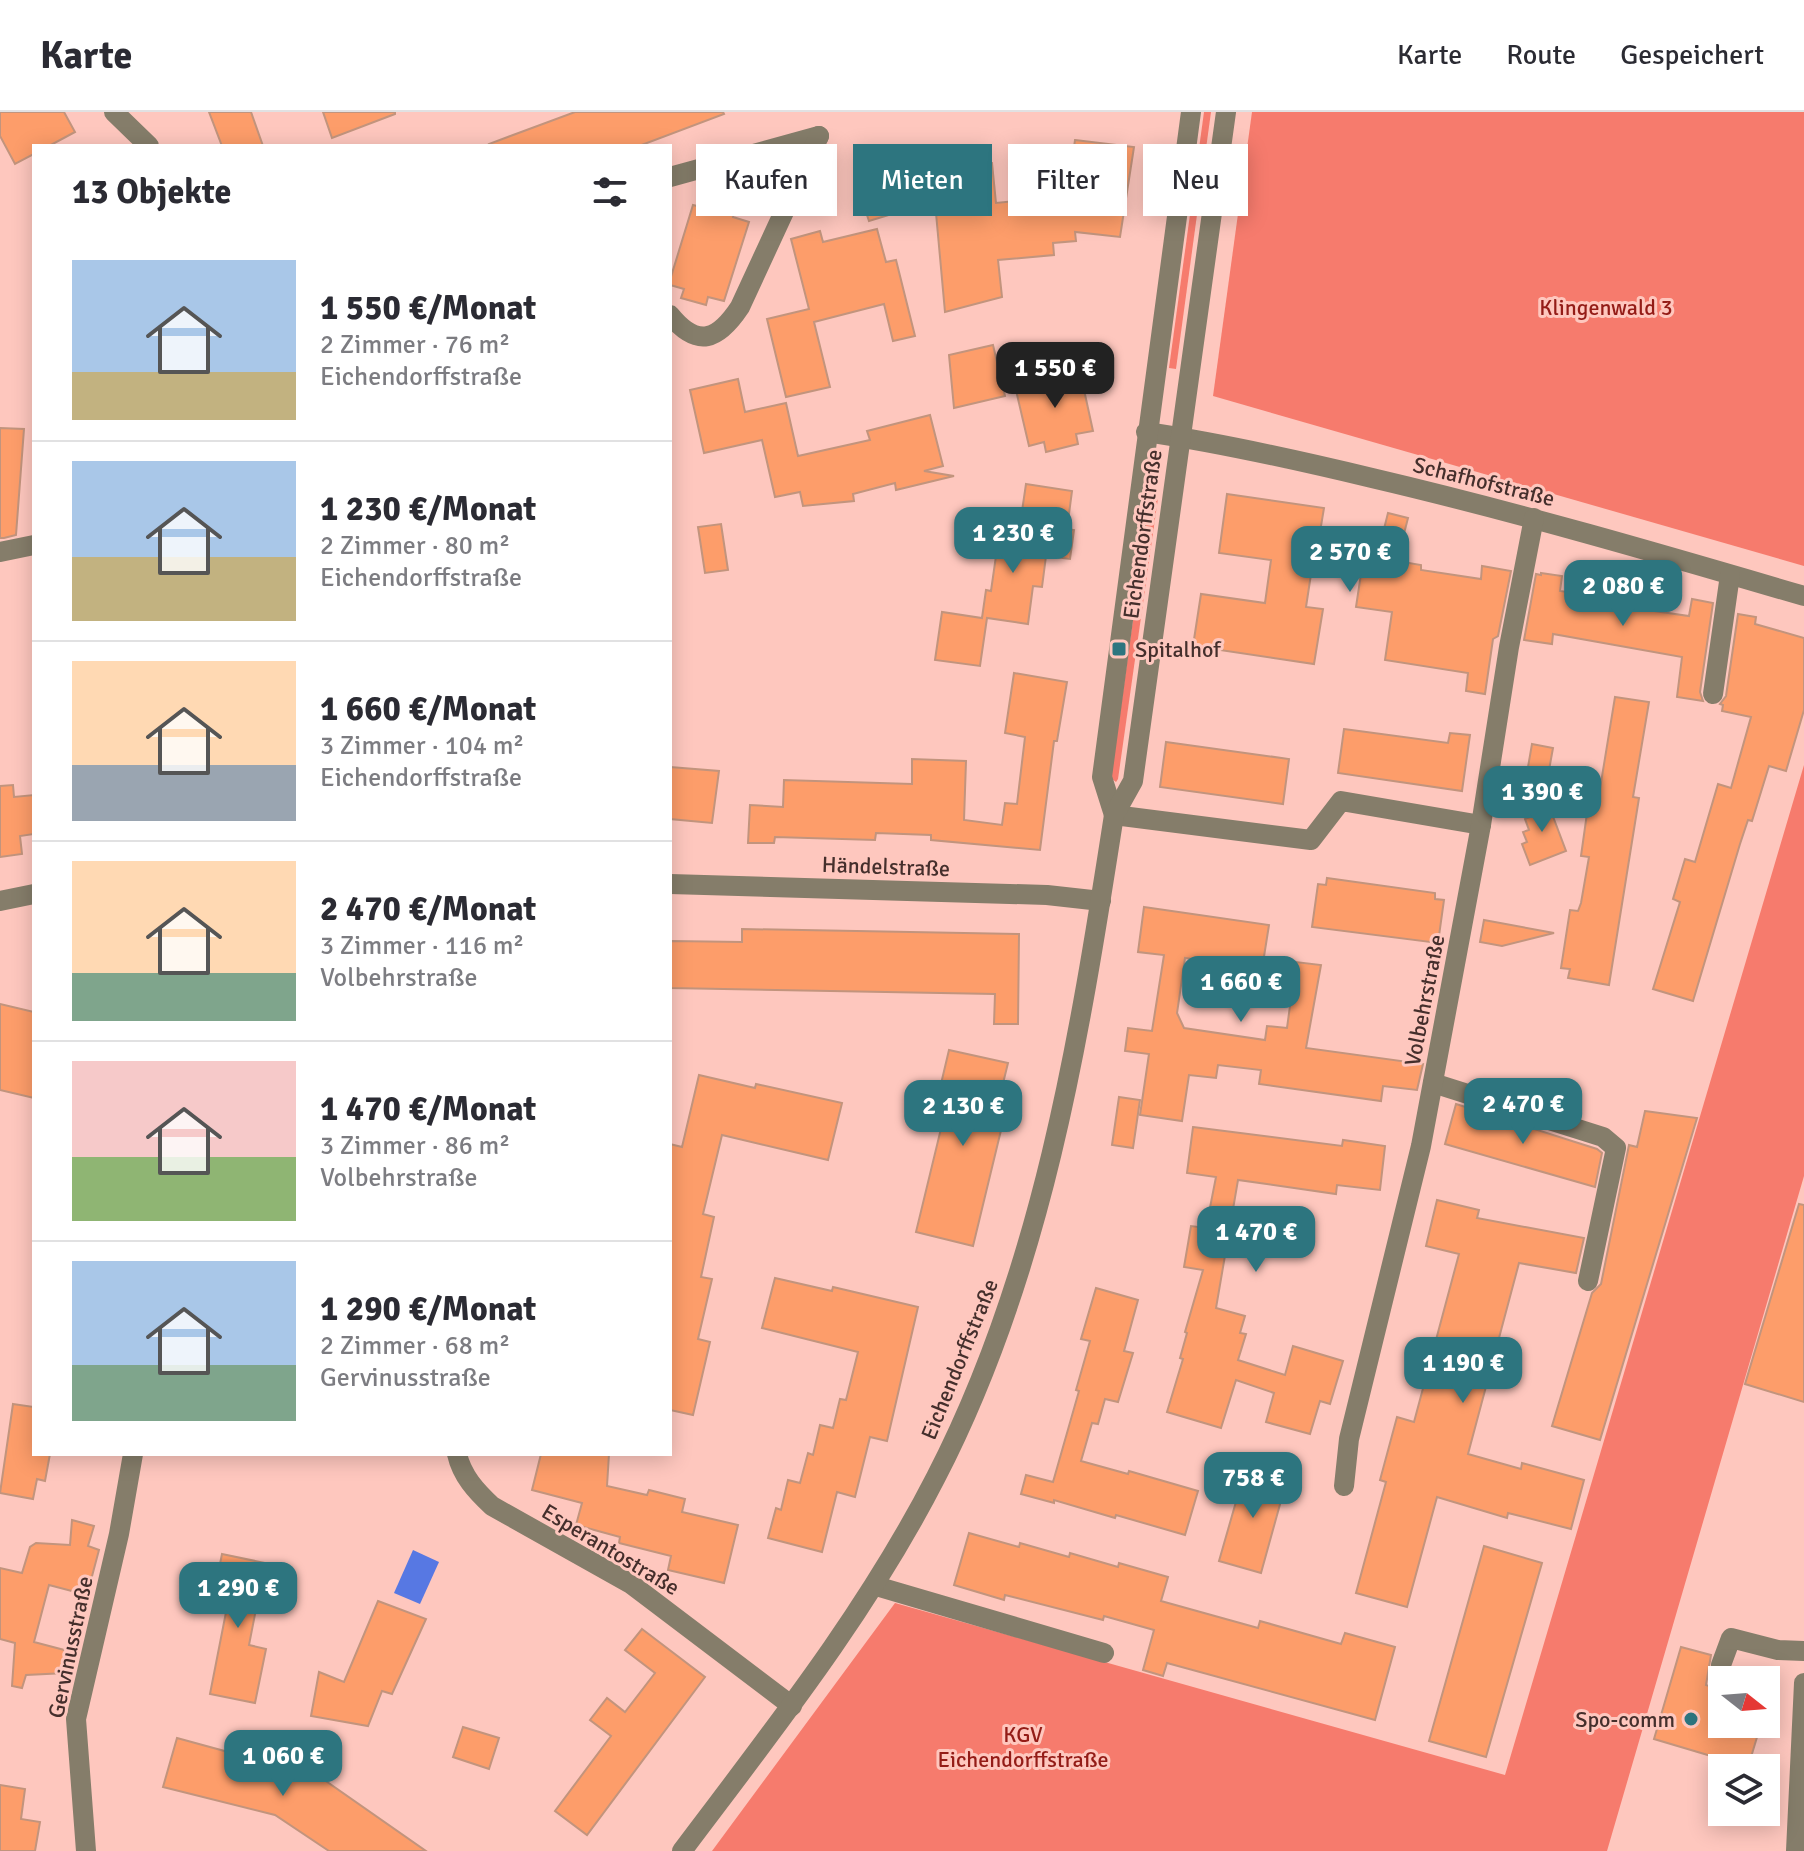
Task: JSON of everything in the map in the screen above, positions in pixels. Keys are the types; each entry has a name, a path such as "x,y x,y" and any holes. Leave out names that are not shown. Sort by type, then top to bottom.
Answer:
{"street":[{"path":"114,112 147,144"},
{"name":"Eichendorffstraße","path":"682,1851 792,1706 876,1586 937,1476 971,1404 1002,1324 1032,1226 1064,1102 1114,815 1133,781 1226,112"},
{"name":"Eichendorffstraße","path":"1114,815 1102,777 1189,114"},
{"path":"672,176 819,136 740,307 728,325 718,333 693,336 672,317"},
{"name":"Schafhofstraße","path":"1146,432 1301,461 1534,518 1804,596"},
{"name":"Volbehrstraße","path":"1344,1486 1349,1439 1418,1160 1481,825 1509,647 1534,518"},
{"path":"0,552 32,545"},
{"path":"1713,694 1730,575"},
{"path":"1114,815 1311,840 1341,801 1481,825"},
{"name":"Händelstraße","path":"672,884 1047,895 1101,901"},
{"path":"0,901 32,894"},
{"path":"1433,1083 1603,1137 1616,1148 1588,1281"},
{"name":"Gervinusstraße","path":"86,1851 76,1719 119,1534 133,1456"},
{"name":"Esperantostraße","path":"458,1456 474,1489 492,1506 631,1584 792,1706"},
{"path":"876,1586 1104,1653"},
{"path":"1721,1665 1731,1638 1778,1650 1804,1651"},
{"path":"1796,1851 1804,1683"}],"green space":[{"path":"1204,112 1211,112 1207,144 1200,144"},
{"name":"Klingenwald 3","path":"1252,112 1804,112 1804,566 1213,396 1238,216 1248,216 1248,144"},
{"path":"1190,216 1197,216 1176,369 1169,368"},
{"path":"1150,497 1158,498 1116,782 1111,778"},
{"name":"KGV Eichendorffstraße","path":"1804,765 1804,1176 1607,1851 712,1851 895,1603 1505,1775"}],"water":[{"path":"413,1550 439,1562 420,1604 394,1593"}],"building":[{"path":"0,112 64,112 75,132 53,144 32,144 32,155 15,164 0,136"},
{"path":"209,112 251,112 262,144 221,144"},
{"path":"323,112 395,112 395,114 332,138"},
{"path":"575,112 724,114 644,144 489,144"},
{"path":"1075,140 1109,144 1074,144"},
{"path":"1127,146 1134,147 1127,192"},
{"path":"992,163 996,203 1008,202 1008,216 1123,216 1120,237 1075,232 1076,241 1053,243 1054,255 998,260 1002,297 945,312 936,216 992,216"},
{"path":"693,205 696,206 696,216 733,216 749,222 724,301 708,297 706,305 681,298 684,289 672,286 672,273"},
{"path":"867,216 885,216 869,221"},
{"path":"877,229 886,262 896,260 915,336 893,341 884,304 814,322 830,387 786,397 767,319 809,309 791,239 820,231 823,242"},
{"path":"993,345 1005,396 954,408 949,355"},
{"path":"1079,367 1093,431 1076,434 1078,444 1046,452 1044,442 1029,446 1015,386"},
{"path":"738,379 745,412 786,403 798,456 870,440 867,431 930,415 943,466 924,471 954,476 896,490 895,483 853,494 854,501 803,506 800,492 775,497 762,440 704,453 690,390"},
{"path":"0,428 24,429 16,535 4,538 0,538"},
{"path":"1026,484 1072,491 1067,529 1074,530 1070,559 1046,556 1042,587 1033,586 1028,624 987,618 980,666 935,660 942,612 982,618 986,590 991,591 997,549 1016,552"},
{"path":"1227,494 1324,508 1320,532 1381,541 1388,513 1408,518 1397,561 1421,565 1421,570 1481,579 1482,566 1511,571 1498,636 1493,639 1485,694 1466,691 1468,673 1385,660 1392,612 1356,607 1363,561 1317,553 1306,607 1323,609 1314,664 1193,646 1201,594 1265,603 1271,560 1219,553"},
{"path":"721,524 728,570 705,573 698,527"},
{"path":"1536,574 1562,576 1560,591 1600,597 1599,603 1689,616 1692,599 1713,603 1700,692 1703,701 1677,697 1682,657 1553,634 1552,644 1524,640"},
{"path":"1738,614 1756,617 1755,624 1804,638 1804,710 1786,771 1769,766 1752,821 1748,820 1693,1001 1653,989 1680,902 1673,899 1685,859 1695,862 1718,784 1731,788 1751,717 1722,711 1723,705 1720,704 1726,696"},
{"path":"1014,673 1067,682 1057,741 1054,741 1040,850 931,840 931,835 876,833 875,840 775,837 774,843 748,843 750,805 783,807 784,780 912,784 912,759 966,761 964,820 1002,825 1005,803 1017,804 1025,737 1005,733"},
{"path":"1615,697 1649,702 1633,797 1639,798 1609,985 1568,978 1570,969 1561,968 1570,910 1578,911 1581,903 1589,857 1581,856 1589,799 1598,801"},
{"path":"1344,729 1448,743 1450,733 1470,735 1462,791 1338,773"},
{"path":"1166,742 1289,759 1283,804 1160,787"},
{"path":"1532,744 1553,748 1549,770 1528,767"},
{"path":"672,767 719,771 712,823 672,819"},
{"path":"13,785 14,797 32,795 32,834 20,836 22,854 0,857 0,786"},
{"path":"1546,798 1566,851 1530,865 1522,844 1527,842 1523,832 1529,830 1525,819 1530,817 1526,806"},
{"path":"1327,878 1435,893 1435,899 1444,900 1438,943 1312,927 1318,884 1326,885"},
{"path":"1144,907 1269,925 1262,969 1185,958 1177,1013 1184,1028 1265,1040 1267,1026 1287,1028 1296,962 1321,965 1306,1048 1423,1064 1417,1090 1383,1086 1381,1101 1259,1084 1261,1070 1218,1065 1216,1078 1189,1075 1182,1121 1140,1115 1149,1054 1125,1051 1128,1028 1152,1031 1164,955 1138,952"},
{"path":"1484,920 1554,933 1502,946 1480,942"},
{"path":"742,929 1019,934 1018,1024 994,1024 995,994 672,988 672,941 742,942"},
{"path":"0,1004 32,1012 32,1098 0,1090"},
{"path":"949,1050 1008,1063 994,1120 1003,1122 973,1246 916,1232 946,1108 936,1105"},
{"path":"699,1075 842,1103 828,1160 722,1135 703,1214 714,1217 701,1277 712,1279 698,1339 710,1342 693,1415 672,1410 672,1144 682,1147"},
{"path":"1119,1097 1140,1100 1133,1148 1112,1145"},
{"path":"1456,1104 1597,1149 1602,1153 1595,1187 1445,1144"},
{"path":"1645,1111 1697,1118 1600,1440 1552,1426 1592,1293 1601,1284 1629,1145 1637,1147"},
{"path":"1193,1127 1342,1146 1343,1140 1385,1146 1380,1190 1337,1185 1336,1194 1238,1180 1216,1308 1245,1316 1240,1333 1246,1334 1238,1360 1285,1375 1293,1346 1343,1361 1330,1404 1320,1401 1310,1434 1266,1422 1274,1393 1236,1380 1221,1428 1167,1412 1183,1359 1180,1358 1185,1332 1203,1270 1184,1267 1191,1226 1206,1228 1216,1177 1187,1173"},
{"path":"1437,1200 1479,1210 1477,1218 1584,1238 1576,1273 1519,1263 1468,1454 1521,1469 1522,1463 1584,1480 1571,1529 1508,1513 1507,1518 1437,1497 1407,1607 1356,1593 1386,1482 1380,1480 1397,1417 1414,1422 1459,1254 1426,1246"},
{"path":"1799,1204 1804,1205 1804,1402 1745,1384"},
{"path":"775,1278 832,1291 833,1287 918,1307 887,1441 870,1437 855,1497 837,1492 822,1552 768,1538 776,1508 781,1510 788,1480 800,1483 808,1453 813,1455 820,1425 833,1428 840,1399 846,1400 858,1352 762,1328"},
{"path":"1096,1288 1138,1300 1124,1351 1133,1353 1118,1402 1105,1399 1098,1424 1092,1423 1081,1461 1198,1491 1185,1535 1116,1515 1115,1518 1021,1494 1026,1475 1053,1482 1079,1391 1076,1390 1090,1341 1081,1339"},
{"path":"13,1404 32,1407 32,1456 50,1456 45,1481 37,1479 33,1499 0,1493"},
{"path":"540,1456 609,1456 607,1486 647,1495 649,1490 685,1499 682,1512 738,1525 724,1583 668,1570 671,1556 619,1543 620,1537 576,1525 582,1503 532,1490"},
{"path":"1246,1467 1287,1479 1261,1573 1219,1561"},
{"path":"72,1520 94,1526 88,1546 99,1550 87,1595 49,1585 34,1642 72,1652 66,1673 26,1675 22,1688 12,1686 15,1643 0,1639 0,1568 22,1573 30,1547 36,1543 70,1545"},
{"path":"969,1533 1069,1557 1070,1553 1118,1567 1119,1563 1168,1577 1161,1601 1258,1628 1260,1621 1341,1644 1345,1633 1395,1647 1375,1720 1167,1663 1163,1676 1143,1670 1154,1630 1005,1595 1004,1600 954,1585"},
{"path":"1484,1546 1542,1563 1486,1757 1429,1741"},
{"path":"222,1554 265,1563 249,1645 266,1649 255,1703 210,1694 228,1602 213,1599"},
{"path":"378,1601 426,1619 392,1694 382,1691 368,1726 311,1716 319,1672 344,1682"},
{"path":"642,1629 705,1677 587,1835 555,1811 611,1736 590,1720 607,1698 625,1712 655,1673 625,1650"},
{"path":"1681,1647 1711,1655 1706,1685 1708,1738 1757,1738 1752,1754 1708,1755 1654,1739"},
{"path":"463,1727 499,1738 489,1769 453,1757"},
{"path":"177,1738 294,1770 300,1763 426,1851 329,1851 275,1815 163,1787"},
{"path":"0,1785 25,1789 21,1819 40,1822 35,1851 0,1851"}],"place":[{"name":"Spitalhof","path":"1119,649"},
{"name":"Spo-comm","path":"1691,1719"}]}
